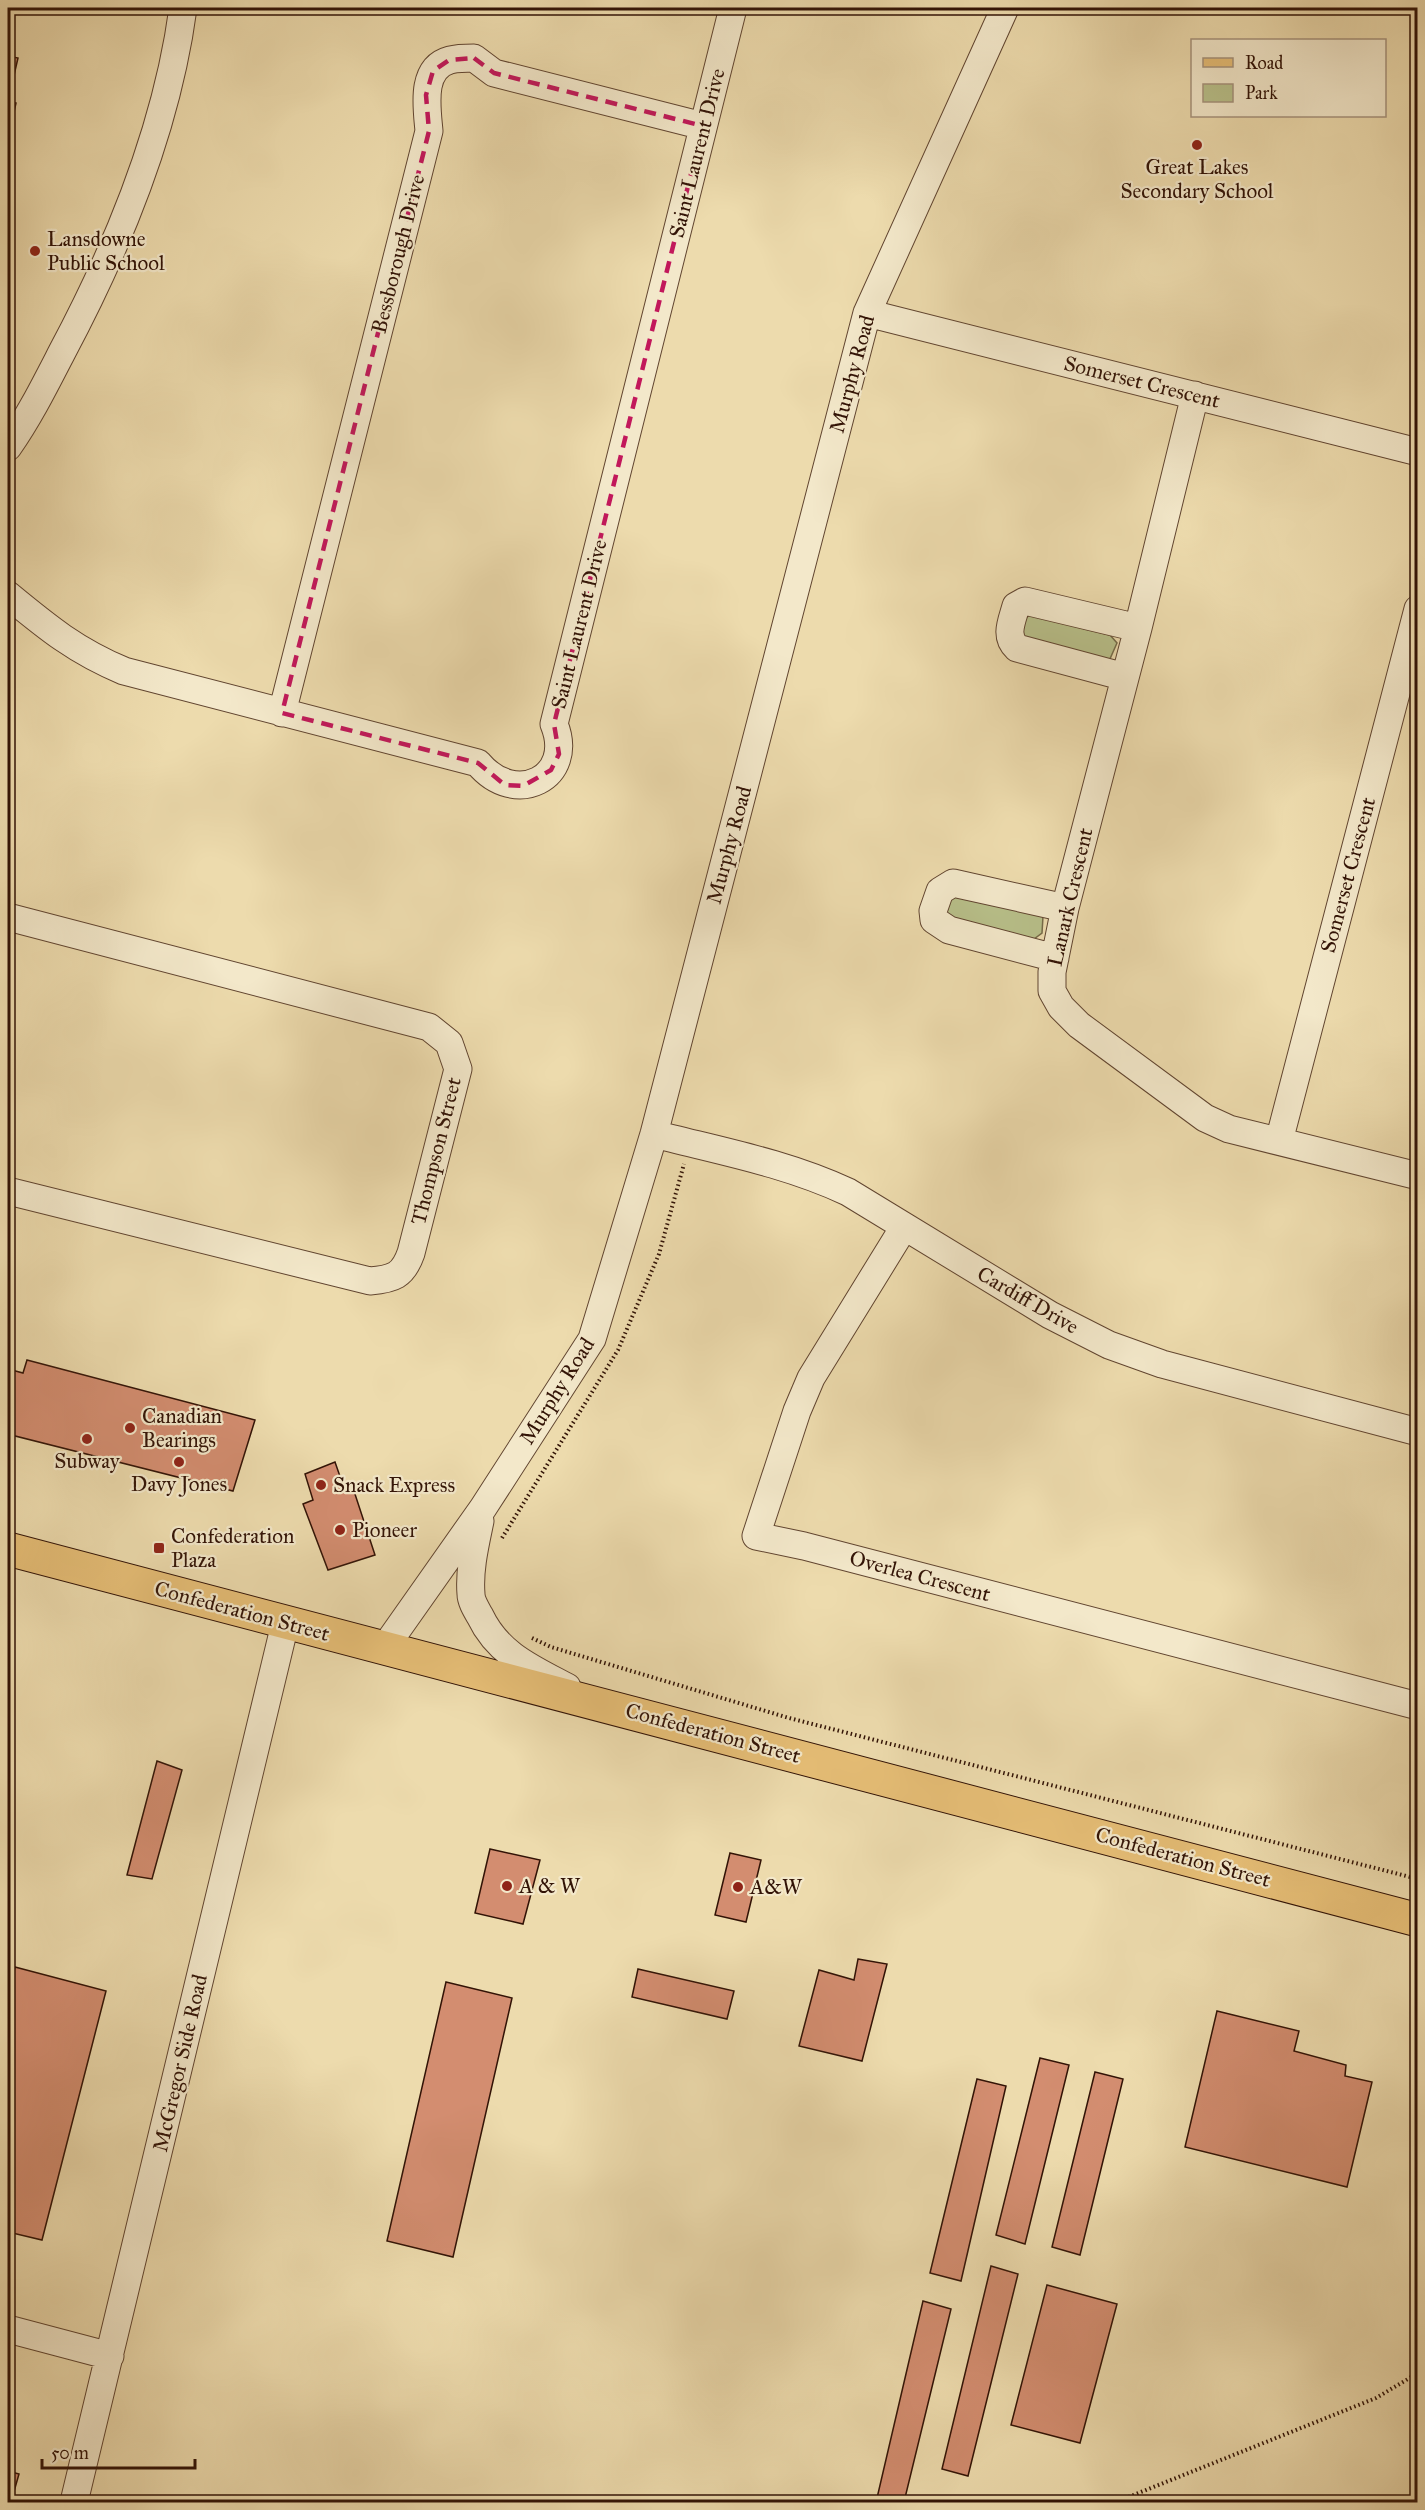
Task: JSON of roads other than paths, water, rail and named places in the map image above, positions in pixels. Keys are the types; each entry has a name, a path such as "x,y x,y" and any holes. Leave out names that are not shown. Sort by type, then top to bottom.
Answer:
{"main road":[{"name":"Confederation Street","path":"8,1549 285,1624 385,1647 593,1701 1418,1920"}],"street":[{"path":"8,447 25,424 91,297 133,199 158,119 183,8"},
{"name":"Saint Laurent Drive","path":"8,595 52,632 90,657 124,671 478,763 489,775 505,785 523,786 538,781 551,770 559,754 560,739 554,724 733,8"},
{"name":"Murphy Road","path":"385,1647 483,1508 592,1339 654,1134 867,313 1005,8"},
{"name":"Bessborough Drive","path":"282,713 429,131 426,95 433,71 449,60 474,58 494,73 704,126"},
{"name":"Somerset Crescent","path":"867,313 1418,452"},
{"name":"Lanark Crescent","path":"1195,395 1138,628 1065,908 1055,958 1052,991 1061,1007 1079,1024 1205,1118 1229,1129 1418,1176"},
{"path":"1125,677 1017,648 1008,635 1016,606 1025,601 1138,628"},
{"name":"Somerset Crescent","path":"1279,1141 1418,609"},
{"path":"1055,958 949,930 934,920 936,900 945,886 962,883 1065,908"},
{"name":"Thompson Street","path":"8,921 429,1027 450,1043 458,1070 406,1268 388,1280 370,1281 8,1191"},
{"name":"Cardiff Drive","path":"654,1134 763,1160 815,1177 848,1192 1050,1315 1109,1345 1162,1364 1418,1432"},
{"name":"Overlea Crescent","path":"904,1227 811,1378 797,1411 756,1536 804,1546 1418,1706"},
{"path":"483,1508 473,1554 471,1597 488,1634 501,1649 520,1663 593,1701"},
{"name":"McGregor Side Road","path":"74,2502 285,1624"},
{"path":"8,2329 110,2356"}],"place":[{"name":"Great Lakes Secondary School","path":"1197,145"},
{"name":"Lansdowne Public School","path":"35,251"},
{"name":"Canadian Bearings","path":"130,1428"},
{"name":"Subway","path":"87,1439"},
{"name":"Davy Jones","path":"179,1462"},
{"name":"Snack Express","path":"321,1485"},
{"name":"Pioneer","path":"340,1530"},
{"name":"Confederation Plaza","path":"159,1548"},
{"name":"A & W","path":"507,1886"},
{"name":"A&W","path":"738,1887"}]}
